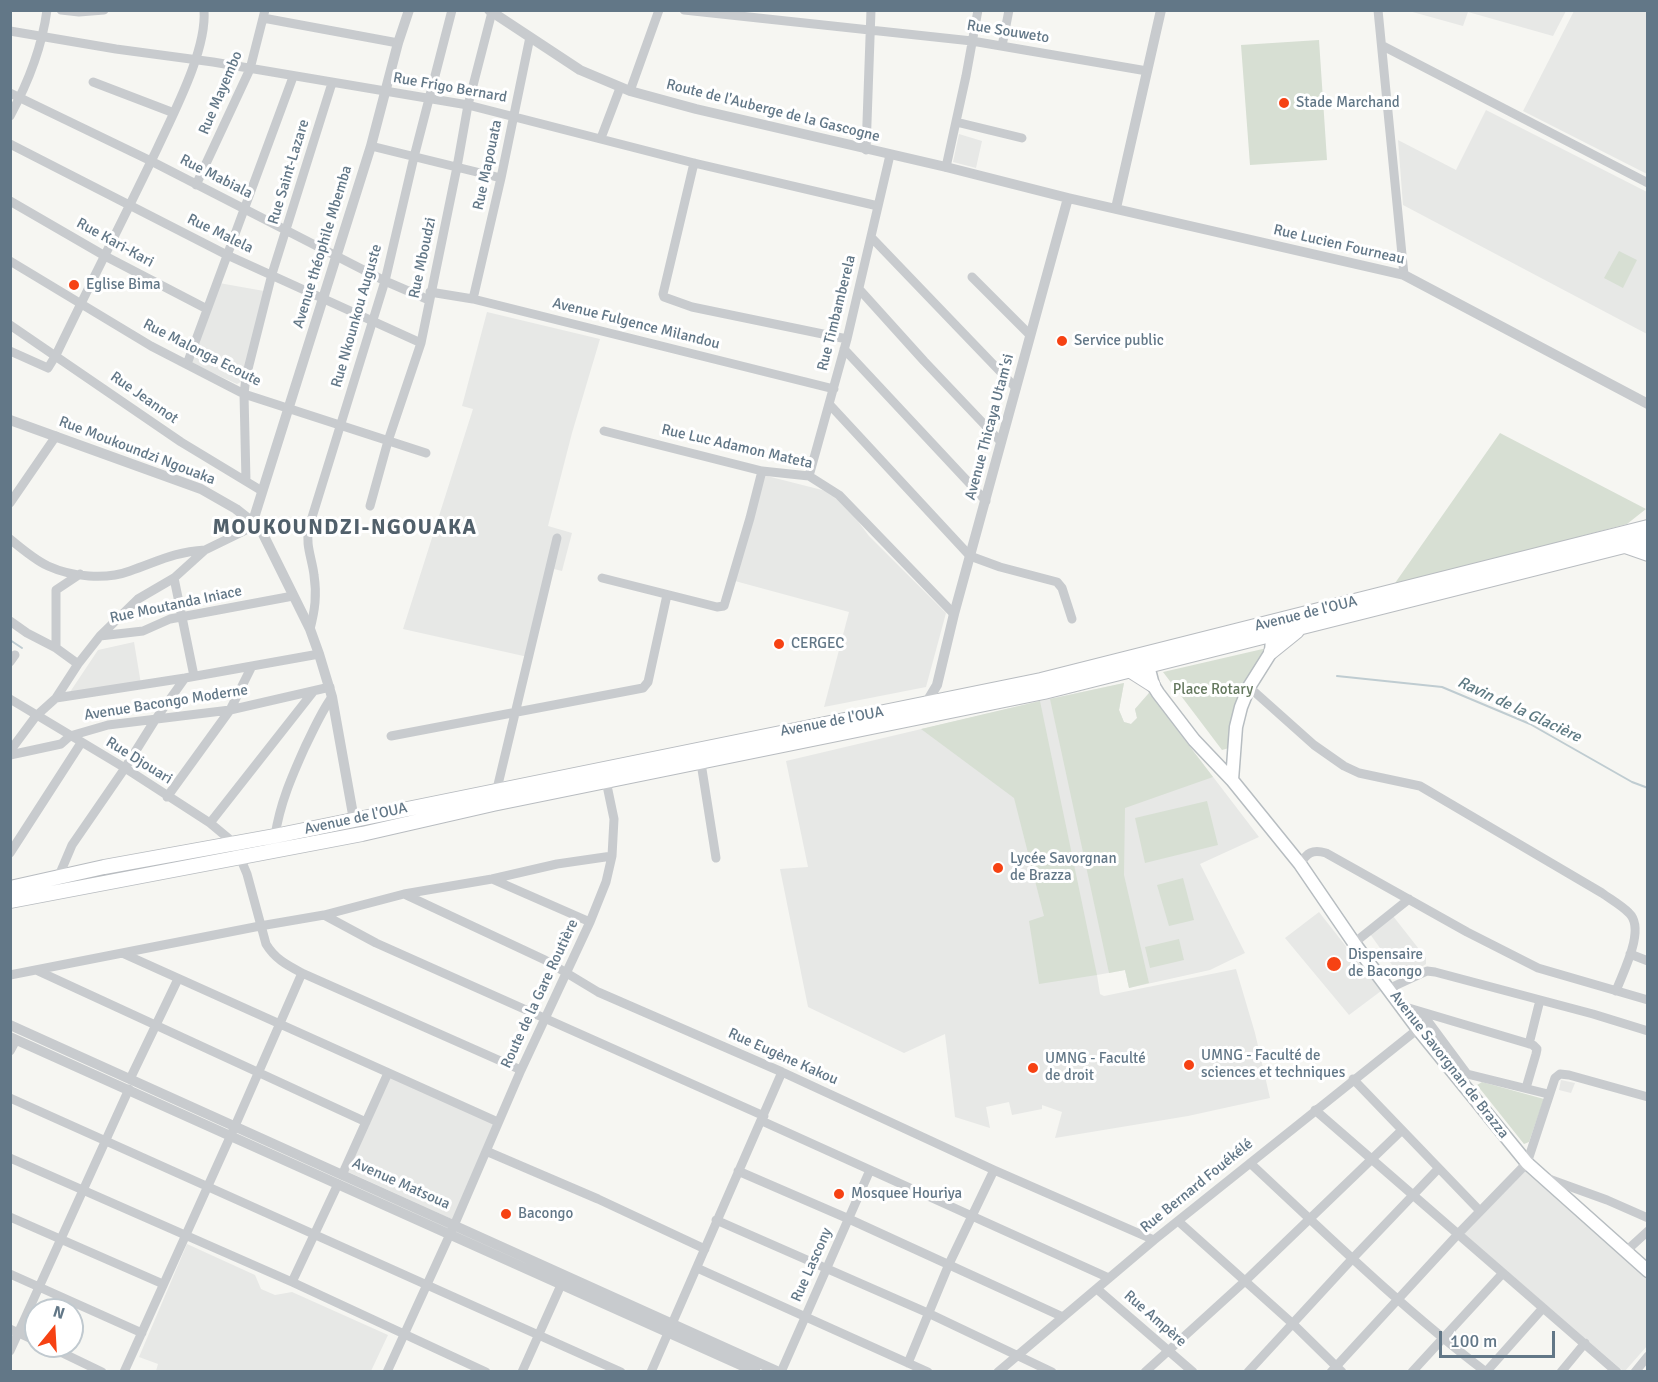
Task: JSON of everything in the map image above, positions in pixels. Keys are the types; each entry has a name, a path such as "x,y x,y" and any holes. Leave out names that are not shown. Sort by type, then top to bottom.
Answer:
{"main road":[{"path":"1641,528 1647,518"},
{"name":"Avenue de l'OUA","path":"960,703 1092,668 1147,660 1273,628 1641,528"},
{"name":"Avenue de l'OUA","path":"1273,628 1304,626 1647,540"},
{"path":"1623,546 1647,554"},
{"path":"1232,780 1236,727 1249,687 1271,652 1304,626"},
{"path":"1271,652 1273,628"},
{"name":"Avenue de l'OUA","path":"10,901 241,858 493,804 605,775 1131,670 1147,660"},
{"name":"Avenue Savorgnan de Brazza","path":"1147,660 1153,685 1194,740 1232,780 1300,864 1418,1029 1527,1163 1647,1271"},
{"path":"1131,670 1153,685"},
{"name":"Avenue de l'OUA","path":"10,888 497,790 700,763 926,710"}],"street":[{"path":"10,116 20,98 44,36 47,10"},
{"path":"61,10 79,12 104,10"},
{"path":"10,351 48,368 56,356 174,113 195,60 204,10"},
{"name":"Avenue théophile Mbemba","path":"254,521 370,146 408,10"},
{"name":"Rue Nkounkou Auguste","path":"310,628 317,604 307,537 385,280 452,10"},
{"path":"601,138 659,10"},
{"name":"Rue Souweto","path":"684,10 972,42 1147,71"},
{"path":"866,150 871,10"},
{"path":"946,167 978,10"},
{"path":"1002,46 1009,10"},
{"path":"1116,208 1161,10"},
{"path":"1378,10 1404,275"},
{"name":"Route de l'Auberge de la Gascogne","path":"490,11 580,70 625,89 707,112 946,167 1068,198"},
{"name":"Rue Mboudzi","path":"370,506 388,441 421,343 468,105 490,11"},
{"path":"264,14 398,44"},
{"name":"Rue Mayembo","path":"196,185 250,69 264,14"},
{"name":"Rue Frigo Bernard","path":"10,31 468,105 694,163 878,206"},
{"name":"Rue Mapouata","path":"473,299 530,37"},
{"path":"1383,46 1647,183"},
{"path":"187,364 293,77"},
{"path":"93,82 174,113"},
{"name":"Rue Saint-Lazare","path":"246,481 244,394 246,377 272,274 332,83"},
{"name":"Rue Mabiala","path":"10,93 151,160 385,280 430,296"},
{"path":"956,122 1022,138"},
{"name":"Rue Malela","path":"10,144 227,255 421,343"},
{"path":"370,146 501,178"},
{"name":"Rue Timbamberela","path":"809,476 830,405 890,155"},
{"path":"694,163 664,297 845,344 986,501"},
{"name":"Rue Lucien Fourneau","path":"1068,198 1404,275 1647,404"},
{"name":"Avenue Thicaya Utam'si","path":"926,710 937,685 954,614 1068,198"},
{"name":"Rue Kari-Kari","path":"10,201 105,256 207,309"},
{"path":"871,237 1016,388"},
{"name":"Rue Malonga Ecoute","path":"10,261 151,346 244,394 426,453"},
{"path":"972,276 1030,335"},
{"path":"859,289 1001,442"},
{"name":"Avenue Fulgence Milandou","path":"430,296 473,299 834,389"},
{"name":"Rue Jeannot","path":"10,325 181,442 262,491"},
{"path":"830,405 970,556 1000,567 1057,582 1062,588 1072,619"},
{"name":"Rue Moukoundzi Ngouaka","path":"10,420 201,489 254,521 266,537 310,628 320,654 331,692 354,820"},
{"name":"Rue Luc Adamon Mateta","path":"604,431 762,471 809,476 845,501 954,614"},
{"path":"12,499 56,436"},
{"path":"602,578 717,607 724,606 762,471"},
{"path":"10,753 36,716 56,698 100,636 138,600 174,578 205,550 242,533 254,521"},
{"path":"493,804 557,538"},
{"path":"10,539 47,566 80,574 105,576 121,574 177,553 205,550"},
{"path":"56,648 56,590 80,574"},
{"path":"57,878 72,845 155,720 190,677 174,578"},
{"path":"391,736 645,687 667,594"},
{"name":"Rue Moutanda Iniace","path":"100,636 143,631 170,619 293,596"},
{"path":"10,621 78,664"},
{"path":"56,698 320,654"},
{"name":"Avenue Thicaya Utam'si","path":"942,664 943,682 960,703"},
{"path":"167,797 230,710 252,666"},
{"path":"1249,687 1314,745 1344,766 1359,773 1420,786 1602,893 1629,913 1634,920 1635,937 1616,990"},
{"path":"210,824 313,692"},
{"name":"Avenue Bacongo Moderne","path":"10,753 61,744 70,736 108,725 230,710 313,692 331,692"},
{"path":"275,836 286,789 331,692"},
{"name":"Rue Djouari","path":"10,699 125,768 210,824 234,843 256,905 266,944 272,954 302,972 521,1070"},
{"path":"10,853 81,742"},
{"path":"700,763 716,858"},
{"name":"Route de la Gare Routière","path":"387,1371 606,882 612,856 614,819 605,775"},
{"path":"1300,864 1306,854 1320,851 1467,932 1538,968 1647,1000"},
{"path":"10,975 324,915 404,894 492,879 557,864 612,856"},
{"path":"492,879 590,922"},
{"name":"Rue Eugène Kakou","path":"404,894 566,971 577,980 607,996 782,1072 994,1170 1154,1240"},
{"path":"1354,942 1409,899"},
{"path":"324,915 376,942 545,1017 870,1170 1109,1278"},
{"path":"122,953 498,1122"},
{"path":"1630,954 1647,961"},
{"path":"36,970 366,1122"},
{"path":"1388,988 1427,971 1434,972 1647,1031"},
{"path":"124,1371 302,972"},
{"path":"10,1351 15,1331 40,1287 154,1026 178,979"},
{"path":"1529,1044 1540,1000"},
{"path":"1402,1006 1529,1044 1537,1049 1526,1088"},
{"path":"1421,1012 1467,1074 1548,1094"},
{"name":"Avenue Matsoua","path":"10,1025 129,1084"},
{"name":"Rue Bernard Fouékélé","path":"998,1371 1154,1240 1418,1029"},
{"path":"10,1052 13,1038"},
{"name":"Avenue Matsoua","path":"13,1038 129,1084 233,1130 670,1329 756,1371"},
{"path":"651,1371 782,1072"},
{"path":"292,1282 388,1073"},
{"path":"1178,1221 1293,1324 1336,1370 1398,1299 1527,1163 1555,1078 1560,1074 1647,1098"},
{"path":"1353,1079 1480,1211"},
{"path":"10,1098 621,1371"},
{"path":"1315,1110 1617,1371"},
{"path":"1145,1371 1244,1282 1401,1131"},
{"path":"486,1151 598,1199 705,1249"},
{"path":"10,1158 292,1282 486,1371"},
{"path":"1250,1162 1442,1338 1486,1371 1543,1308"},
{"path":"1248,1371 1438,1169"},
{"name":"Rue Lascony","path":"780,1371 870,1170"},
{"path":"908,1363 949,1264 994,1170"},
{"path":"738,1171 1063,1317"},
{"path":"1544,1178 1606,1200 1647,1218"},
{"path":"10,1217 163,1284"},
{"path":"717,1220 928,1313 1052,1371"},
{"name":"Avenue Matsoua","path":"452,1229 561,1285 780,1371"},
{"path":"1625,1252 1647,1231"},
{"path":"697,1268 928,1371"},
{"path":"1412,1371 1503,1273"},
{"path":"10,1274 142,1333"},
{"path":"522,1371 561,1285"},
{"name":"Rue Ampère","path":"1097,1289 1193,1371"},
{"path":"1561,1371 1585,1344"},
{"path":"1635,1371 1647,1356"},
{"path":"74,1358 102,1371"}],"shaded area":[{"path":"1409,11 1566,11 1553,36 1468,12 1463,26"},
{"path":"1574,11 1647,11 1647,174 1523,111"},
{"path":"1486,110 1647,192 1647,334 1403,205 1398,140 1456,170"},
{"path":"959,134 982,141 976,168 953,162"},
{"path":"219,283 264,291 241,382 237,384 191,363"},
{"path":"487,312 600,339 548,526 572,533 562,571 550,568 528,657 403,629 473,409 462,406"},
{"path":"763,475 839,496 869,536 946,613 926,687 824,707 849,612 735,581"},
{"path":"134,642 141,684 68,695 98,650"},
{"name":"Lycée Savorgnan de Brazza","path":"1124,683 1119,710 1124,722 1131,724 1137,718 1135,709 1149,693 1259,837 1200,864 1245,953 1210,970 1129,988 1125,970 1097,975 1100,994 1104,996 1236,969 1255,1033 1270,1098 1188,1116 1055,1138 1062,1112 1042,1105 1042,1109 1012,1115 1009,1102 986,1107 990,1128 955,1117 945,1034 904,1053 808,1007 780,869 808,867 786,761"},
{"name":"Dispensaire de Bacongo","path":"1319,912 1381,991 1349,1015 1285,938"},
{"path":"1393,916 1426,958 1426,964 1402,979 1370,934"},
{"path":"388,1073 498,1122 456,1221 344,1170"},
{"path":"1561,1080 1575,1083 1571,1093 1559,1090"},
{"path":"1525,1171 1647,1279 1647,1346 1625,1371 1464,1234"},
{"path":"187,1244 255,1275 261,1289 275,1295 292,1292 388,1335 371,1371 156,1371 158,1364 139,1357"}],"green space":[{"name":"Stade Marchand","path":"1319,40 1327,160 1250,165 1241,45"},
{"path":"1619,251 1637,260 1623,288 1604,278"},
{"path":"1500,433 1646,509 1627,524 1393,586"},
{"name":"Place Rotary","path":"1267,648 1229,748 1222,750 1163,672"},
{"path":"1124,683 1119,710 1124,722 1131,724 1137,718 1135,709 1149,693 1213,777 1125,808 1124,875 1149,983 1129,988 1125,970 1109,973 1050,699"},
{"path":"1040,701 1097,975 1039,984 1029,921 1044,916 1014,798 921,729"},
{"path":"1207,801 1218,845 1145,863 1135,818"},
{"path":"1183,878 1194,920 1169,926 1157,885"},
{"path":"1179,939 1184,960 1150,968 1145,947"},
{"path":"1482,1082 1544,1099 1529,1142 1524,1144 1477,1085"}],"waterway":[{"path":"10,640 22,648"},
{"name":"Ravin de la Glacière","path":"1337,676 1442,687 1530,724 1632,782 1648,788"}],"place":[{"name":"Stade Marchand","path":"1284,103"},
{"name":"Eglise Bima","path":"74,285"},
{"name":"Service public","path":"1062,341"},
{"name":"CERGEC","path":"779,644"},
{"name":"Lycée Savorgnan de Brazza","path":"998,868"},
{"name":"Dispensaire de Bacongo","path":"1334,964"},
{"name":"UMNG - Faculté de sciences et techniques","path":"1189,1065"},
{"name":"UMNG - Faculté de droit","path":"1033,1068"},
{"name":"Mosquee Houriya","path":"839,1194"},
{"name":"Bacongo","path":"506,1214"}],"district":[{"name":"MOUKOUNDZI-NGOUAKA","path":"345,528"}]}
